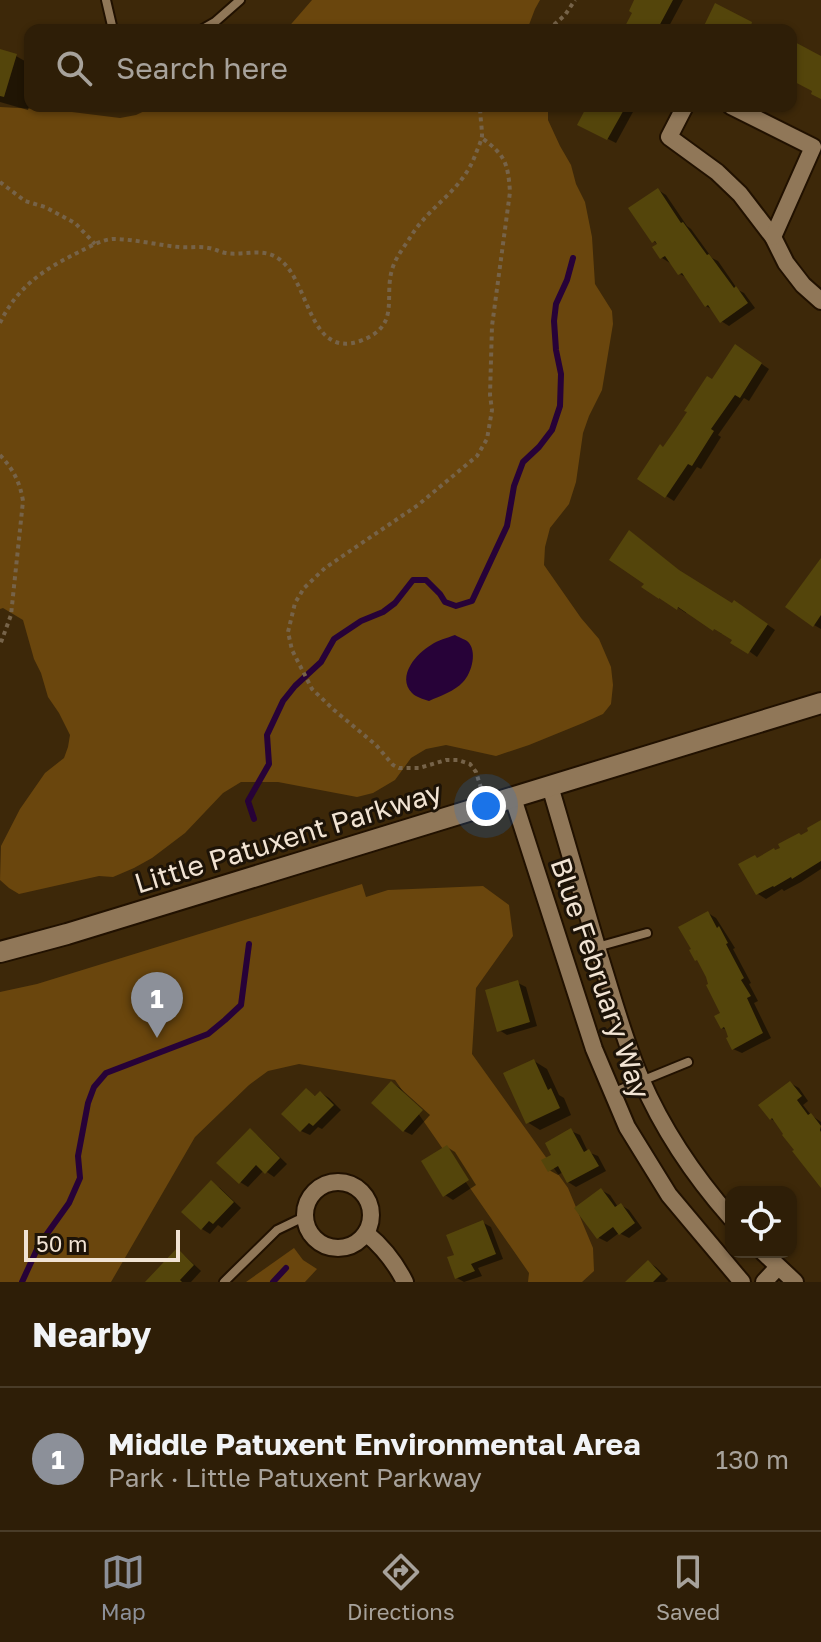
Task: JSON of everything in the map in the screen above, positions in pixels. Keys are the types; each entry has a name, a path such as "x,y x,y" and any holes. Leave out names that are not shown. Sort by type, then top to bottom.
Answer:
{"street":[{"path":"682,112 669,137 717,172 740,194 773,237 786,263 803,285 821,301"},
{"path":"743,112 813,147 773,237"},
{"name":"Little Patuxent Parkway","path":"0,952 821,703"},
{"name":"Blue February Way","path":"550,786 626,1040 642,1081 692,1168 725,1210"},
{"name":"Blue February Way","path":"513,798 611,1094 627,1127 669,1195 742,1282"},
{"path":"333,1182 357,1188 365,1196 371,1213 366,1233 359,1241 340,1249 318,1242 308,1231 304,1217 312,1193 333,1182"},
{"path":"366,1233 380,1244 405,1282"},
{"path":"769,1258 795,1282"},
{"path":"764,1282 778,1267"}],"lane":[{"path":"106,0 112,24"},
{"path":"212,24 240,0"},
{"path":"597,947 647,933"},
{"path":"611,1094 688,1062"},
{"path":"224,1282 277,1230 304,1217"}],"path":[{"path":"555,24 575,0"},
{"path":"0,323 7,307 43,270 109,239 209,248 226,253 269,253 281,260 296,280 319,329 329,339 356,342 379,331 386,320 393,265 414,231 464,179 472,165 482,138 480,112"},
{"path":"482,138 504,158 509,171 510,192 492,326 492,410 487,439 477,456 418,505 325,568 304,588 295,603 288,632 296,660 312,689 376,745 393,765 419,768 446,760 470,764 476,772 486,805"},
{"path":"0,182 25,201 45,207 75,223 95,244"},
{"path":"0,455 16,477 23,501 11,615 0,645"}],"shaded area":[{"path":"312,0 540,0 529,24 291,24"},
{"path":"0,107 24,108 24,112 72,112 120,118 142,112 548,112 548,120 571,165 585,202 592,237 595,284 612,311 613,324 602,390 583,433 576,482 569,504 550,528 544,565 599,639 611,667 611,704 603,714 496,756 446,745 426,749 411,758 395,780 373,793 357,797 278,782 241,782 223,793 185,833 134,868 113,877 99,876 19,894 0,880 1,846 20,809 45,773 64,758 70,735 48,697 23,620 0,609"},
{"path":"455,635 467,641 472,650 471,667 466,678 456,688 429,701 420,698 408,686 406,679 410,666 434,643"},
{"path":"362,884 366,897 388,890 483,886 509,905 513,936 476,988 472,1054 568,1188 593,1248 594,1271 582,1282 528,1282 529,1273 395,1080 299,1064 268,1071 195,1137 111,1282 0,1282 0,992 37,984"},
{"path":"294,1248 303,1260 317,1269 305,1282 246,1282"}],"building":[{"path":"634,0 673,0 660,24 626,24 632,13 629,11"},
{"path":"715,3 752,22 752,24 705,24"},
{"path":"797,43 821,56 821,99 811,94 812,91 797,83"},
{"path":"0,49 17,54 4,97 0,96"},
{"path":"584,112 623,112 607,140 577,125"},
{"path":"658,188 681,223 748,303 720,323 682,273 678,275 665,256 660,259 652,247 657,244 655,241 652,243 628,208"},
{"path":"735,344 762,363 740,398 735,395 711,429 714,431 692,466 688,464 665,498 637,479 660,444 663,447 675,430 707,376 712,379"},
{"path":"629,530 679,570 732,603 734,600 768,624 748,654 730,643 732,640 641,587 644,584 609,560"},
{"path":"821,558 821,615 813,627 785,607"},
{"path":"821,820 821,861 792,879 756,895 738,864 780,848 778,844 799,833 801,835"},
{"path":"708,911 717,928 719,926 744,978 741,980 751,996 747,998 763,1033 732,1050 724,1027 721,1029 714,1016 720,1013 706,985 706,977 678,927"},
{"path":"518,980 530,1022 497,1032 485,990"},
{"path":"534,1059 560,1108 526,1124 503,1073"},
{"path":"391,1081 423,1110 403,1132 371,1103"},
{"path":"790,1081 802,1096 797,1100 821,1126 821,1188 792,1151 772,1118 770,1120 758,1105"},
{"path":"306,1088 315,1096 320,1091 334,1105 313,1126 309,1123 300,1132 281,1114"},
{"path":"250,1128 280,1158 265,1174 256,1165 239,1184 216,1163"},
{"path":"571,1128 584,1152 589,1149 599,1166 567,1183 558,1166 548,1172 541,1160 551,1155 545,1143"},
{"path":"447,1145 469,1180 443,1197 421,1161"},
{"path":"211,1180 234,1202 213,1224 209,1221 201,1230 181,1212"},
{"path":"601,1188 615,1207 621,1203 635,1223 619,1235 613,1227 597,1239 574,1208"},
{"path":"483,1220 496,1254 471,1264 475,1271 455,1279 447,1257 454,1255 446,1235"},
{"path":"177,1248 194,1265 180,1280 182,1282 145,1282"},
{"path":"648,1260 661,1274 653,1282 625,1282"}],"waterway":[{"path":"254,819 248,801 269,764 267,735 283,701 321,662 334,639 361,621 383,612 395,603 413,580 426,580 445,602 456,606 472,601 507,526 514,486 523,462 552,430 560,406 561,374 554,321 556,304 573,258"},
{"path":"22,1282 39,1245 69,1203 80,1178 78,1156 94,1087 106,1073 208,1034 225,1020 241,1005 249,944"},
{"path":"273,1282 286,1268"}],"place":[{"name":"Middle Patuxent Environmental Area","path":"157,1038"}]}
